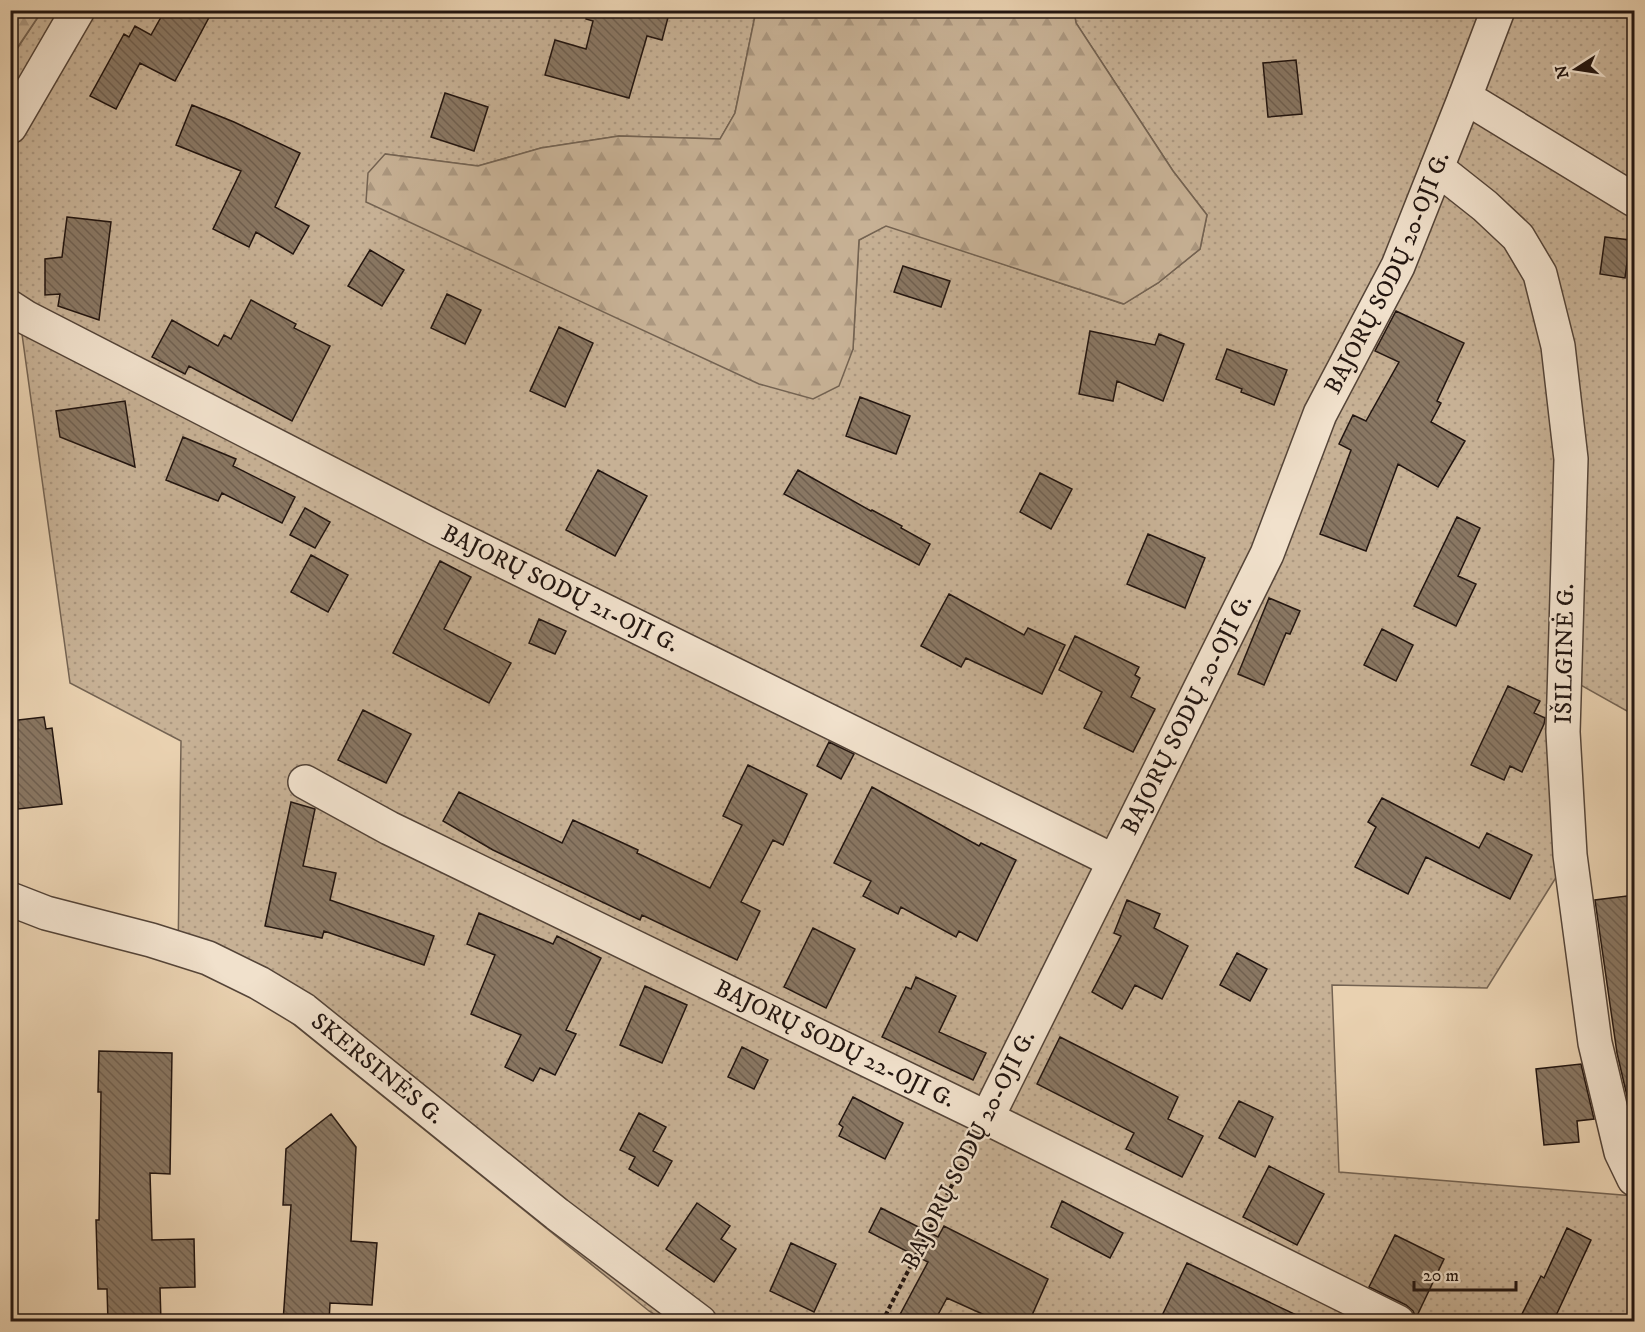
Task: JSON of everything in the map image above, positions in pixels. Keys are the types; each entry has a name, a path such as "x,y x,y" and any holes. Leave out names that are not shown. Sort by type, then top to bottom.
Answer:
{"street":[{"path":"10,127 78,10"},
{"name":"BAJORŲ SODŲ 20-OJI G.","path":"987,1118 1267,554 1320,414 1398,266 1498,10"},
{"path":"1465,97 1635,200"},
{"name":"IŠILGINĖ G.","path":"1437,168 1485,206 1518,237 1540,274 1558,346 1571,459 1563,732 1570,855 1595,1043 1621,1152 1635,1179"},
{"name":"BAJORŲ SODŲ 21-OJI G.","path":"10,307 27,318 436,528 1114,861"},
{"name":"BAJORŲ SODŲ 22-OJI G.","path":"305,782 389,828 987,1118 1398,1322"},
{"name":"SKERSINĖS G.","path":"10,899 46,914 151,940 208,958 259,983 304,1010 556,1214 700,1322"}],"path":[{"name":"BAJORŲ SODŲ 20-OJI G.","path":"882,1322 987,1118"}],"green space":[{"path":"11,10 42,11 10,57"},
{"path":"1074,10 1076,23 1173,171 1207,215 1200,249 1158,283 1124,304 886,226 859,240 853,349 839,386 813,399 759,384 366,202 368,173 385,154 478,166 541,148 619,136 720,139 735,113 756,11"},
{"path":"42,11 756,11 735,113 720,139 619,136 541,148 478,166 385,154 853,349 859,240 886,225 1123,304 1158,283 1200,249 1207,215 1173,171 1076,23 1074,11 1634,11 1634,715 1563,675 1570,855 1487,988 1332,985 1339,1172 1634,1196 1634,1321 665,1321 649,1311 265,1001 178,956 181,741 70,683 21,327 11,321 11,58"}],"building":[{"path":"165,10 213,10 175,81 140,63 116,109 90,96 124,34 129,37 135,26 151,35"},
{"path":"587,10 670,10 662,40 647,36 629,98 545,75 555,40 586,49 593,21 586,19"},
{"path":"1296,60 1302,114 1268,117 1263,63"},
{"path":"445,93 488,107 474,151 431,137"},
{"path":"192,105 300,153 275,207 309,226 293,254 256,232 249,247 213,229 241,171 176,145"},
{"path":"67,217 111,222 99,320 58,306 60,294 45,295 45,259 62,257"},
{"path":"1605,237 1630,240 1625,278 1600,274"},
{"path":"370,250 404,270 382,306 348,286"},
{"path":"903,266 950,281 941,307 894,292"},
{"path":"447,294 481,310 465,344 431,328"},
{"path":"251,300 296,324 294,328 330,346 292,421 189,366 185,374 152,357 172,320 218,346 224,335 231,339"},
{"path":"1396,311 1464,343 1437,401 1441,403 1431,422 1465,441 1438,487 1398,464 1366,551 1320,534 1351,450 1339,444 1353,415 1366,421 1399,362 1375,351"},
{"path":"559,327 593,343 565,407 530,391"},
{"path":"1090,331 1155,345 1159,334 1184,344 1163,401 1117,381 1113,401 1079,394"},
{"path":"1227,349 1287,370 1274,405 1216,379"},
{"path":"860,397 910,416 896,454 846,436"},
{"path":"125,401 135,467 60,437 56,411"},
{"path":"183,437 236,459 233,466 295,497 282,523 222,493 218,501 166,480"},
{"path":"598,470 647,496 615,556 566,530"},
{"path":"798,470 902,526 901,528 930,544 919,565 784,494"},
{"path":"1040,473 1072,489 1051,529 1020,512"},
{"path":"305,508 330,522 315,548 290,535"},
{"path":"1457,517 1480,528 1458,576 1476,584 1456,626 1414,606"},
{"path":"1148,534 1205,558 1185,608 1127,584"},
{"path":"311,555 348,575 328,612 291,592"},
{"path":"440,561 471,577 444,629 511,663 489,703 393,653"},
{"path":"949,594 1024,635 1028,628 1065,645 1042,694 966,658 961,667 921,646"},
{"path":"1269,598 1300,611 1290,634 1286,633 1264,685 1238,674"},
{"path":"539,619 566,631 555,654 529,643"},
{"path":"1382,629 1413,645 1396,681 1364,665"},
{"path":"1075,636 1139,667 1135,675 1140,678 1131,697 1155,709 1133,752 1084,728 1102,692 1059,670"},
{"path":"1508,686 1540,701 1534,713 1545,718 1522,772 1510,766 1504,780 1471,765"},
{"path":"363,710 411,734 386,783 338,760"},
{"path":"44,717 46,729 52,728 62,804 18,809 10,747 10,721"},
{"path":"829,742 854,754 841,779 817,766"},
{"path":"748,765 807,794 783,845 773,840 741,902 760,911 737,960 642,915 640,920 493,850 443,821 459,792 562,843 573,820 638,850 637,853 710,888 742,825 723,816"},
{"path":"872,787 979,846 981,843 1016,860 977,941 959,931 956,937 901,907 898,914 863,896 871,881 834,863"},
{"path":"1382,798 1479,848 1487,833 1532,855 1510,899 1426,857 1408,894 1355,867 1376,827 1368,822"},
{"path":"291,802 315,809 303,866 336,873 330,900 434,936 424,965 324,931 322,938 265,926"},
{"path":"1635,895 1635,1113 1631,1113 1617,1053 1595,900"},
{"path":"1127,900 1160,914 1154,928 1188,946 1162,999 1135,985 1122,1009 1092,992 1121,936 1114,933"},
{"path":"479,913 553,944 557,936 601,958 566,1030 576,1034 555,1075 540,1068 533,1081 505,1067 521,1035 471,1014 495,955 467,944"},
{"path":"813,928 855,949 826,1008 784,987"},
{"path":"1237,953 1267,969 1250,1001 1220,985"},
{"path":"916,977 956,996 939,1032 986,1053 973,1080 882,1037 906,987 911,989"},
{"path":"645,986 687,1005 662,1063 620,1045"},
{"path":"1060,1037 1178,1097 1168,1119 1203,1136 1182,1177 1126,1149 1134,1133 1037,1084"},
{"path":"742,1047 768,1060 754,1089 728,1077"},
{"path":"99,1051 172,1053 170,1174 150,1173 152,1240 194,1239 195,1287 160,1288 161,1322 108,1322 107,1289 98,1289 96,1220 99,1220 101,1092 98,1092"},
{"path":"1581,1064 1594,1119 1577,1121 1579,1142 1544,1145 1536,1069"},
{"path":"853,1097 903,1123 885,1159 839,1136 843,1127 839,1124"},
{"path":"1239,1101 1273,1117 1255,1157 1219,1138"},
{"path":"639,1113 666,1127 653,1151 672,1161 658,1186 629,1169 635,1157 620,1150"},
{"path":"331,1114 356,1147 351,1241 377,1243 372,1305 330,1303 329,1322 283,1322 291,1205 283,1205 286,1149"},
{"path":"1269,1166 1324,1194 1297,1245 1243,1217"},
{"path":"1062,1201 1123,1233 1110,1258 1051,1227"},
{"path":"697,1203 730,1226 721,1239 736,1249 714,1282 666,1249"},
{"path":"881,1208 938,1237 944,1226 1048,1279 1029,1322 1000,1322 947,1298 934,1322 896,1322 928,1262 869,1232"},
{"path":"1567,1228 1591,1240 1553,1322 1518,1322 1541,1276 1544,1278"},
{"path":"1395,1235 1444,1259 1416,1318 1413,1311 1406,1305 1369,1287"},
{"path":"791,1243 836,1264 814,1312 770,1291"},
{"path":"1187,1263 1311,1322 1159,1322"}]}
